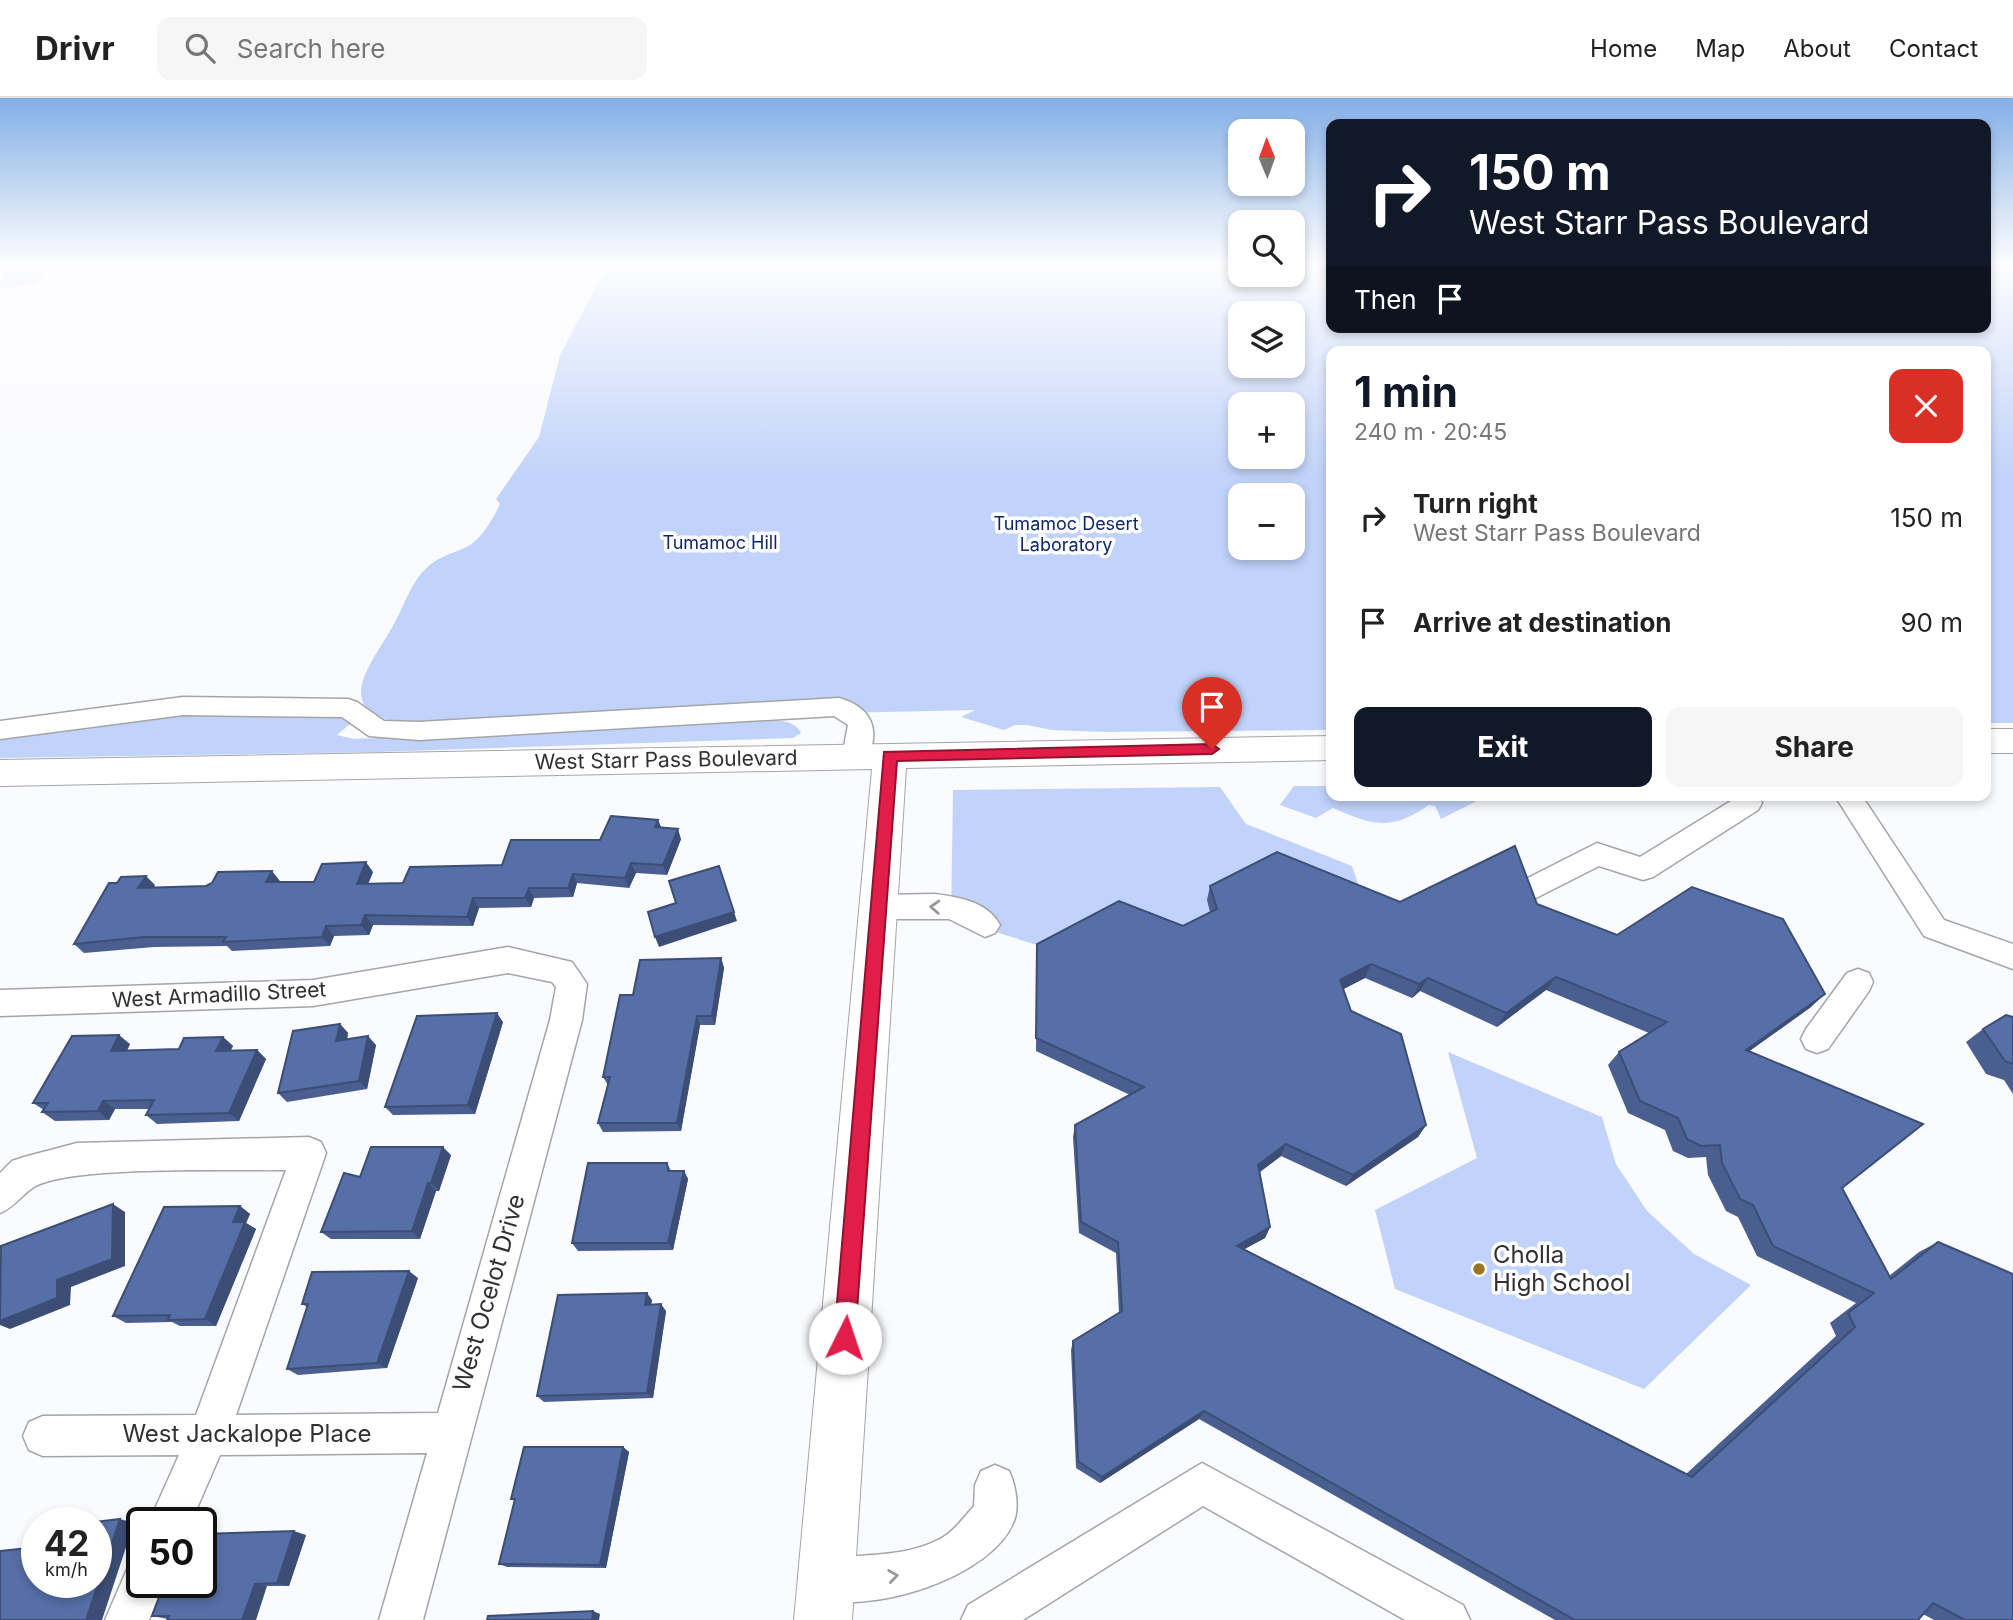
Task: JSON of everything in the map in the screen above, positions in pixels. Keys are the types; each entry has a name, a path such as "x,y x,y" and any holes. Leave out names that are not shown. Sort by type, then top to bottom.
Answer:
{"main road":[{"path":"1991,741 2013,741"},
{"name":"West Starr Pass Boulevard","path":"0,772 1326,748"},
{"path":"824,1601 879,907 872,757"}],"street":[{"path":"0,730 183,706 348,708 378,730 419,731 839,707 861,722 872,757"},
{"path":"1851,801 1934,928 2013,957"},
{"path":"1532,890 1597,854 1643,869 1749,803"},
{"path":"879,907 961,908 975,914 985,925"},
{"name":"West Armadillo Street","path":"0,1003 313,993 508,960 566,966"},
{"name":"West Ocelot Drive","path":"401,1620 450,1433 571,1001 572,984 566,966"},
{"path":"1817,1039 1858,982"},
{"path":"8,1179 77,1159 309,1153 209,1434 177,1507"},
{"name":"West Jackalope Place","path":"43,1436 450,1433"},
{"path":"983,1620 1202,1483 1448,1620"},
{"path":"824,1601 955,1555 995,1515 996,1485"},
{"path":"127,1620 136,1598"}],"green space":[{"path":"572,333 1228,333 1228,378 1305,378 1305,333 2013,333 2013,723 1991,723 1991,346 1326,346 1326,730 1105,732 1052,730 1027,725 1015,725 1004,730 961,717 975,710 399,723 377,716 365,707 361,695 363,681 410,591 424,570 435,561 474,542 483,532 500,504 496,499 539,437 560,355"},
{"path":"166,714 335,716 350,720 350,724 337,735 354,739 771,720 792,724 801,733 793,738 378,752 0,758 0,736 72,730"},
{"path":"1294,786 1326,786 1326,801 1477,801 1441,819 1435,806 1429,805 1404,819 1382,823 1360,819 1333,808 1316,818 1280,805"},
{"path":"1220,787 1246,824 1352,866 1365,904 1213,924 1053,950 951,918 953,790"},
{"path":"1448,1052 1602,1117 1616,1164 1647,1211 1694,1254 1751,1285 1644,1389 1395,1289 1375,1210 1477,1158"}],"building":[{"path":"611,816 658,820 655,827 678,829 663,865 631,863 625,878 573,874 568,888 529,888 525,898 473,898 467,917 365,915 361,925 326,926 322,937 223,942 226,937 144,937 74,944 109,883 117,883 121,877 146,876 138,888 206,886 212,883 218,872 272,871 266,882 314,882 322,864 366,862 357,884 403,883 410,867 502,865 511,840 600,840"},
{"path":"1515,846 1537,904 1617,935 1692,887 1783,919 1825,994 1746,1050 1923,1124 1842,1188 1891,1279 1938,1242 2013,1274 2013,1620 1965,1620 1933,1603 1918,1620 1575,1620 1204,1411 1102,1477 1078,1461 1073,1341 1122,1311 1118,1242 1081,1222 1075,1125 1144,1087 1036,1038 1037,944 1119,901 1183,926 1217,909 1210,886 1277,852 1400,902","holes":["1371,964 1419,984 1428,978 1506,1013 1556,977 1667,1022 1619,1052 1640,1101 1678,1118 1687,1139 1701,1146 1720,1145 1722,1163 1740,1199 1753,1205 1773,1246 1874,1293 1848,1313 1855,1327 1692,1477 1237,1246 1270,1227 1258,1165 1286,1144 1353,1175 1426,1125 1401,1034 1351,1011 1340,980"]},
{"path":"719,866 734,912 655,937 648,912 676,903 669,881"},
{"path":"721,958 712,1016 697,1016 677,1123 598,1123 610,1077 603,1077 620,995 633,995 640,960"},
{"path":"497,1013 468,1105 385,1107 417,1016"},
{"path":"2006,1015 2013,1017 2013,1064 2005,1061 1983,1029"},
{"path":"340,1024 336,1041 368,1036 359,1081 278,1093 293,1031"},
{"path":"119,1035 111,1051 179,1049 184,1038 223,1037 216,1051 257,1050 229,1113 146,1115 154,1100 103,1101 98,1111 42,1112 48,1103 33,1103 72,1036"},
{"path":"371,1147 443,1147 412,1231 321,1232 344,1173 360,1177"},
{"path":"588,1163 667,1163 668,1171 684,1171 668,1243 572,1243"},
{"path":"113,1204 112,1259 57,1280 57,1298 0,1321 1,1246"},
{"path":"240,1206 233,1222 245,1222 205,1319 168,1320 170,1315 113,1316 164,1207"},
{"path":"409,1271 377,1363 287,1369 308,1304 302,1304 312,1272"},
{"path":"647,1293 645,1305 661,1304 647,1393 537,1396 558,1295"},
{"path":"524,1447 623,1447 600,1565 499,1564"},
{"path":"120,1519 112,1543 112,1520"},
{"path":"294,1531 277,1583 255,1584 242,1620 167,1620 169,1616 152,1616 159,1598 217,1598 217,1533"},
{"path":"21,1549 21,1598 93,1598 86,1620 0,1620 0,1551"},
{"path":"593,1611 592,1620 487,1620 488,1616"}],"place":[{"name":"Cholla High School","path":"1479,1269"}],"route":[{"path":"845,1338 890,756 1212,749"}],"park label":[{"name":"Tumamoc Desert Laboratory","path":"1066,534"},
{"name":"Tumamoc Hill","path":"720,543"}]}
